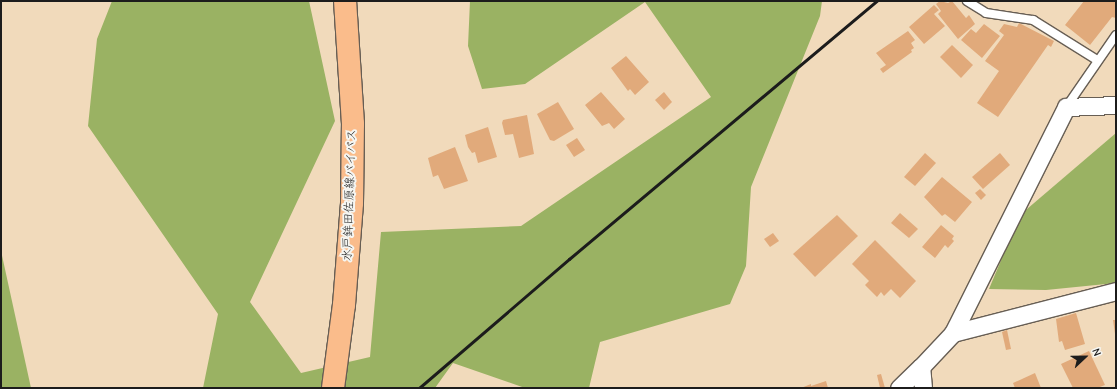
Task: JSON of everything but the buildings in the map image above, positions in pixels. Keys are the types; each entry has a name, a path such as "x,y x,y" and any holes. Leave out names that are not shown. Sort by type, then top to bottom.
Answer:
{"main road":[{"name":"水戸鉾田佐原線バイパス","path":"333,388 344,305 352,203 353,124 345,1"}],"street":[{"path":"899,388 953,333 1066,107 1116,105"},
{"path":"953,333 1116,290"},
{"path":"921,367 923,388"}],"lane":[{"path":"967,1 986,13 1033,20 1097,60"},
{"path":"1066,107 1097,60 1116,35"}],"green space":[{"path":"112,1 309,1 335,121 250,302 301,373 370,357 381,232 521,226 711,97 645,2 525,84 482,89 468,46 470,1 822,1 820,16 751,187 746,266 730,304 600,342 589,388 525,388 453,363 435,388 203,388 218,314 88,126 97,39"},
{"path":"1116,133 1116,283 1046,290 989,289 1020,215"},
{"path":"1,251 31,388 1,388"}],"railway":[{"path":"419,388 569,259 877,1"}]}
